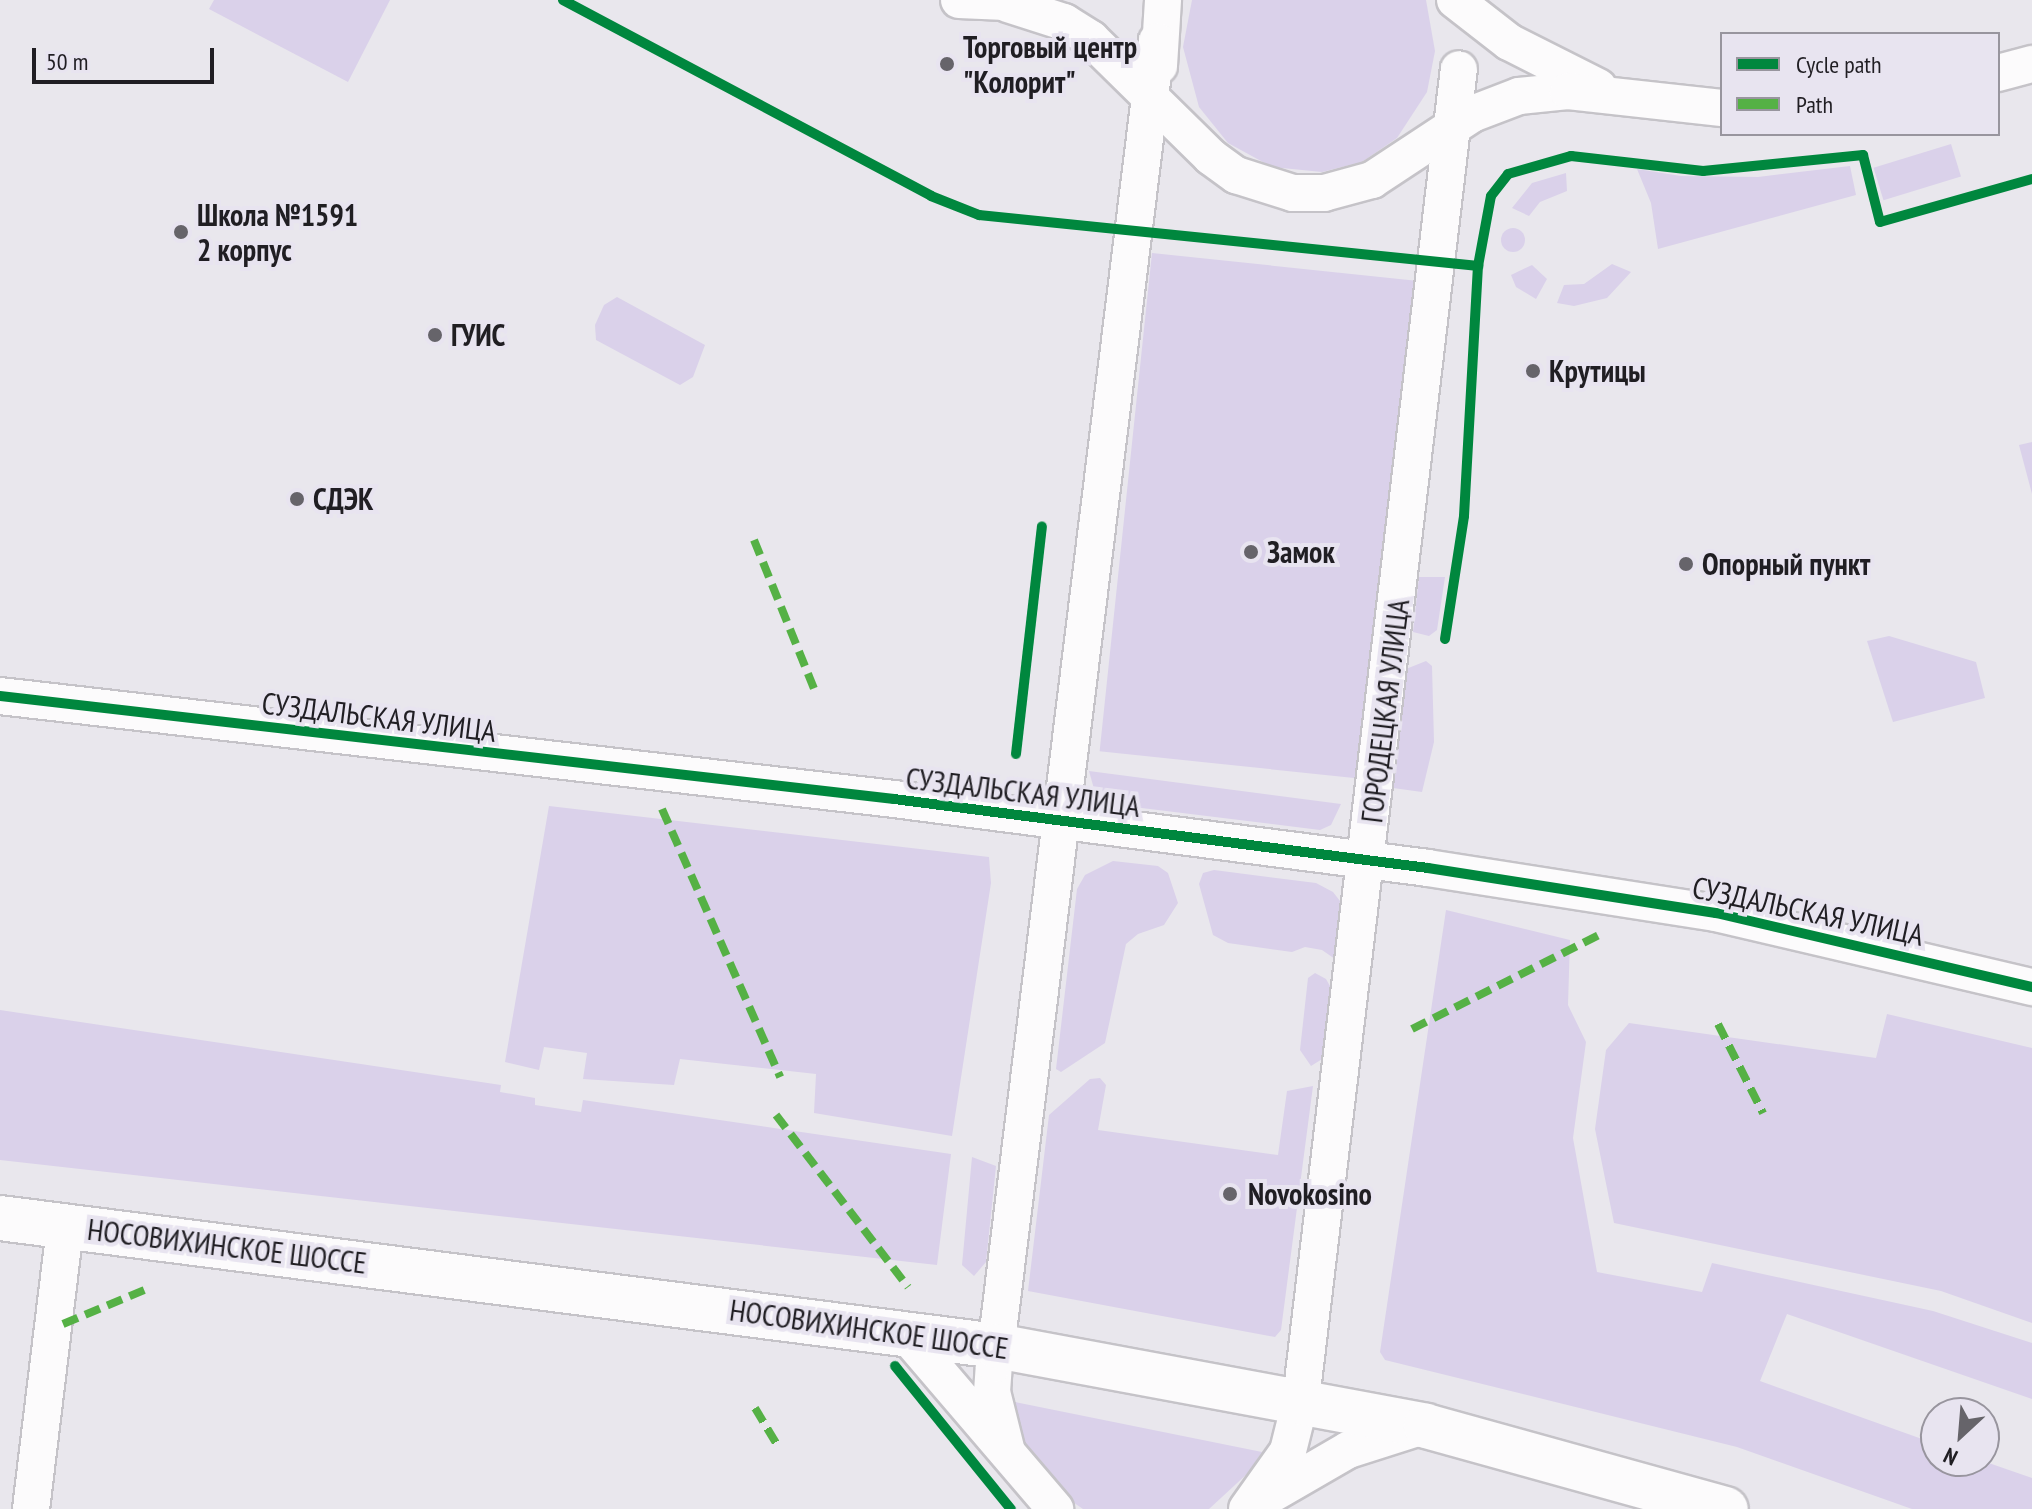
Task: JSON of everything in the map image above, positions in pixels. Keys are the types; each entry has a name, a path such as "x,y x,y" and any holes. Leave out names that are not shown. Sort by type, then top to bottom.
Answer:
{"main road":[{"name":"НОСОВИХИНСКОЕ ШОССЕ","path":"0,1218 996,1346 1301,1399 1426,1426 1726,1509"}],"street":[{"path":"959,0 1008,4 1074,0"},
{"path":"1007,1452 992,1392 996,1346 1149,92 1163,0"},
{"path":"1454,0 1482,25 1538,59 1634,99"},
{"name":"ГОРОДЕЦКАЯ УЛИЦА","path":"1248,1508 1288,1451 1301,1399 1459,69 1460,17 1454,0"},
{"path":"1008,4 1064,22 1149,92 1191,137 1236,175 1293,193 1349,188 1395,167 1451,128 1495,104 1532,94 1568,91 1720,108"},
{"path":"1157,41 1165,89 1191,137"},
{"path":"2000,72 2032,64"},
{"path":"1395,167 1430,134 1459,69"},
{"name":"СУЗДАЛЬСКАЯ УЛИЦА","path":"0,696 1367,860 1716,913 2032,987"},
{"path":"31,1509 65,1226"},
{"path":"904,1332 1048,1504"},
{"path":"1248,1508 1351,1448 1426,1426"}],"shaded area":[{"path":"214,0 390,0 348,82 209,9"},
{"path":"1192,0 1426,0 1435,51 1427,92 1397,138 1362,162 1322,172 1272,167 1228,143 1199,107 1183,47"},
{"path":"1951,144 1961,177 1883,200 1874,168"},
{"path":"1850,166 1856,195 1658,249 1651,203 1637,169 1681,176 1758,177"},
{"path":"1566,173 1567,191 1540,202 1529,216 1512,208 1532,183"},
{"path":"1513,228 1524,235 1525,240 1518,251 1513,252 1502,245 1501,240 1508,229"},
{"path":"1152,253 1414,280 1361,779 1100,751"},
{"path":"1612,264 1631,272 1607,298 1574,306 1557,303 1564,285 1584,284"},
{"path":"1532,265 1547,279 1536,299 1516,287 1511,275"},
{"path":"617,297 705,345 693,377 680,385 596,340 595,325 604,305"},
{"path":"2032,442 2032,494 2019,445"},
{"path":"1419,577 1445,577 1437,630 1429,636 1413,632"},
{"path":"1889,636 1976,662 1985,698 1893,722 1867,641"},
{"path":"1426,661 1432,666 1434,742 1422,792 1393,788 1406,669"},
{"path":"1089,771 1341,804 1331,825 1320,830 1109,804 1096,796"},
{"path":"549,806 989,857 991,883 952,1136 814,1113 816,1074 680,1059 674,1085 583,1079 587,1053 544,1047 539,1070 505,1062"},
{"path":"1113,861 1158,866 1168,873 1178,903 1164,925 1138,934 1126,944 1105,1043 1061,1072 1056,1069 1077,889 1085,875"},
{"path":"1214,870 1316,883 1333,892 1340,901 1335,959 1322,950 1305,947 1292,952 1228,943 1213,935 1199,884 1203,873"},
{"path":"1446,910 1570,940 1568,1005 1586,1042 1573,1138 1597,1272 1702,1292 1712,1263 1933,1311 2032,1343 2032,1399 1787,1314 1760,1381 1920,1438 1920,1477 2000,1477 2000,1467 2032,1478 2032,1509 1912,1509 1737,1447 1385,1360 1380,1352"},
{"path":"1315,973 1326,979 1335,995 1327,1056 1311,1066 1300,1050 1308,978"},
{"path":"0,1010 501,1085 500,1092 535,1098 535,1105 581,1112 583,1100 951,1154 937,1265 0,1160"},
{"path":"1887,1014 2032,1048 2032,1323 1941,1291 1614,1223 1595,1129 1606,1050 1629,1023 1876,1058"},
{"path":"1100,1078 1106,1085 1098,1130 1278,1155 1287,1091 1313,1086 1281,1330 1275,1337 1028,1291 1049,1115 1090,1079"},
{"path":"972,1157 996,1166 986,1262 974,1276 962,1265"},
{"path":"1010,1401 1262,1452 1248,1473 1209,1509 1083,1509 1064,1496 1023,1448"}],"marked path":[{"path":"754,540 815,691"},
{"path":"662,809 780,1077"},
{"path":"1412,1029 1599,935"},
{"path":"1718,1024 1763,1113"},
{"path":"776,1115 908,1287"},
{"path":"63,1324 149,1288"},
{"path":"755,1408 779,1448"}],"cycle path":[{"path":"563,0 931,196 979,215 1478,266"},
{"path":"1445,639 1464,516 1478,266 1491,196 1508,174 1571,156 1703,171 1863,155 1880,222 2032,179"},
{"path":"1016,754 1042,526"},
{"path":"0,696 894,799 1428,868 1716,913 2032,987"},
{"path":"895,1366 1011,1509"}],"place":[{"name":"Торговый центр \"Колорит\"","path":"947,64"},
{"name":"Школа №1591 2 корпус","path":"181,232"},
{"name":"ГУИС","path":"435,335"},
{"name":"Крутицы","path":"1533,371"},
{"name":"СДЭК","path":"297,499"},
{"name":"Замок","path":"1251,552"},
{"name":"Опорный пункт","path":"1686,564"},
{"name":"Novokosino","path":"1230,1194"}]}
